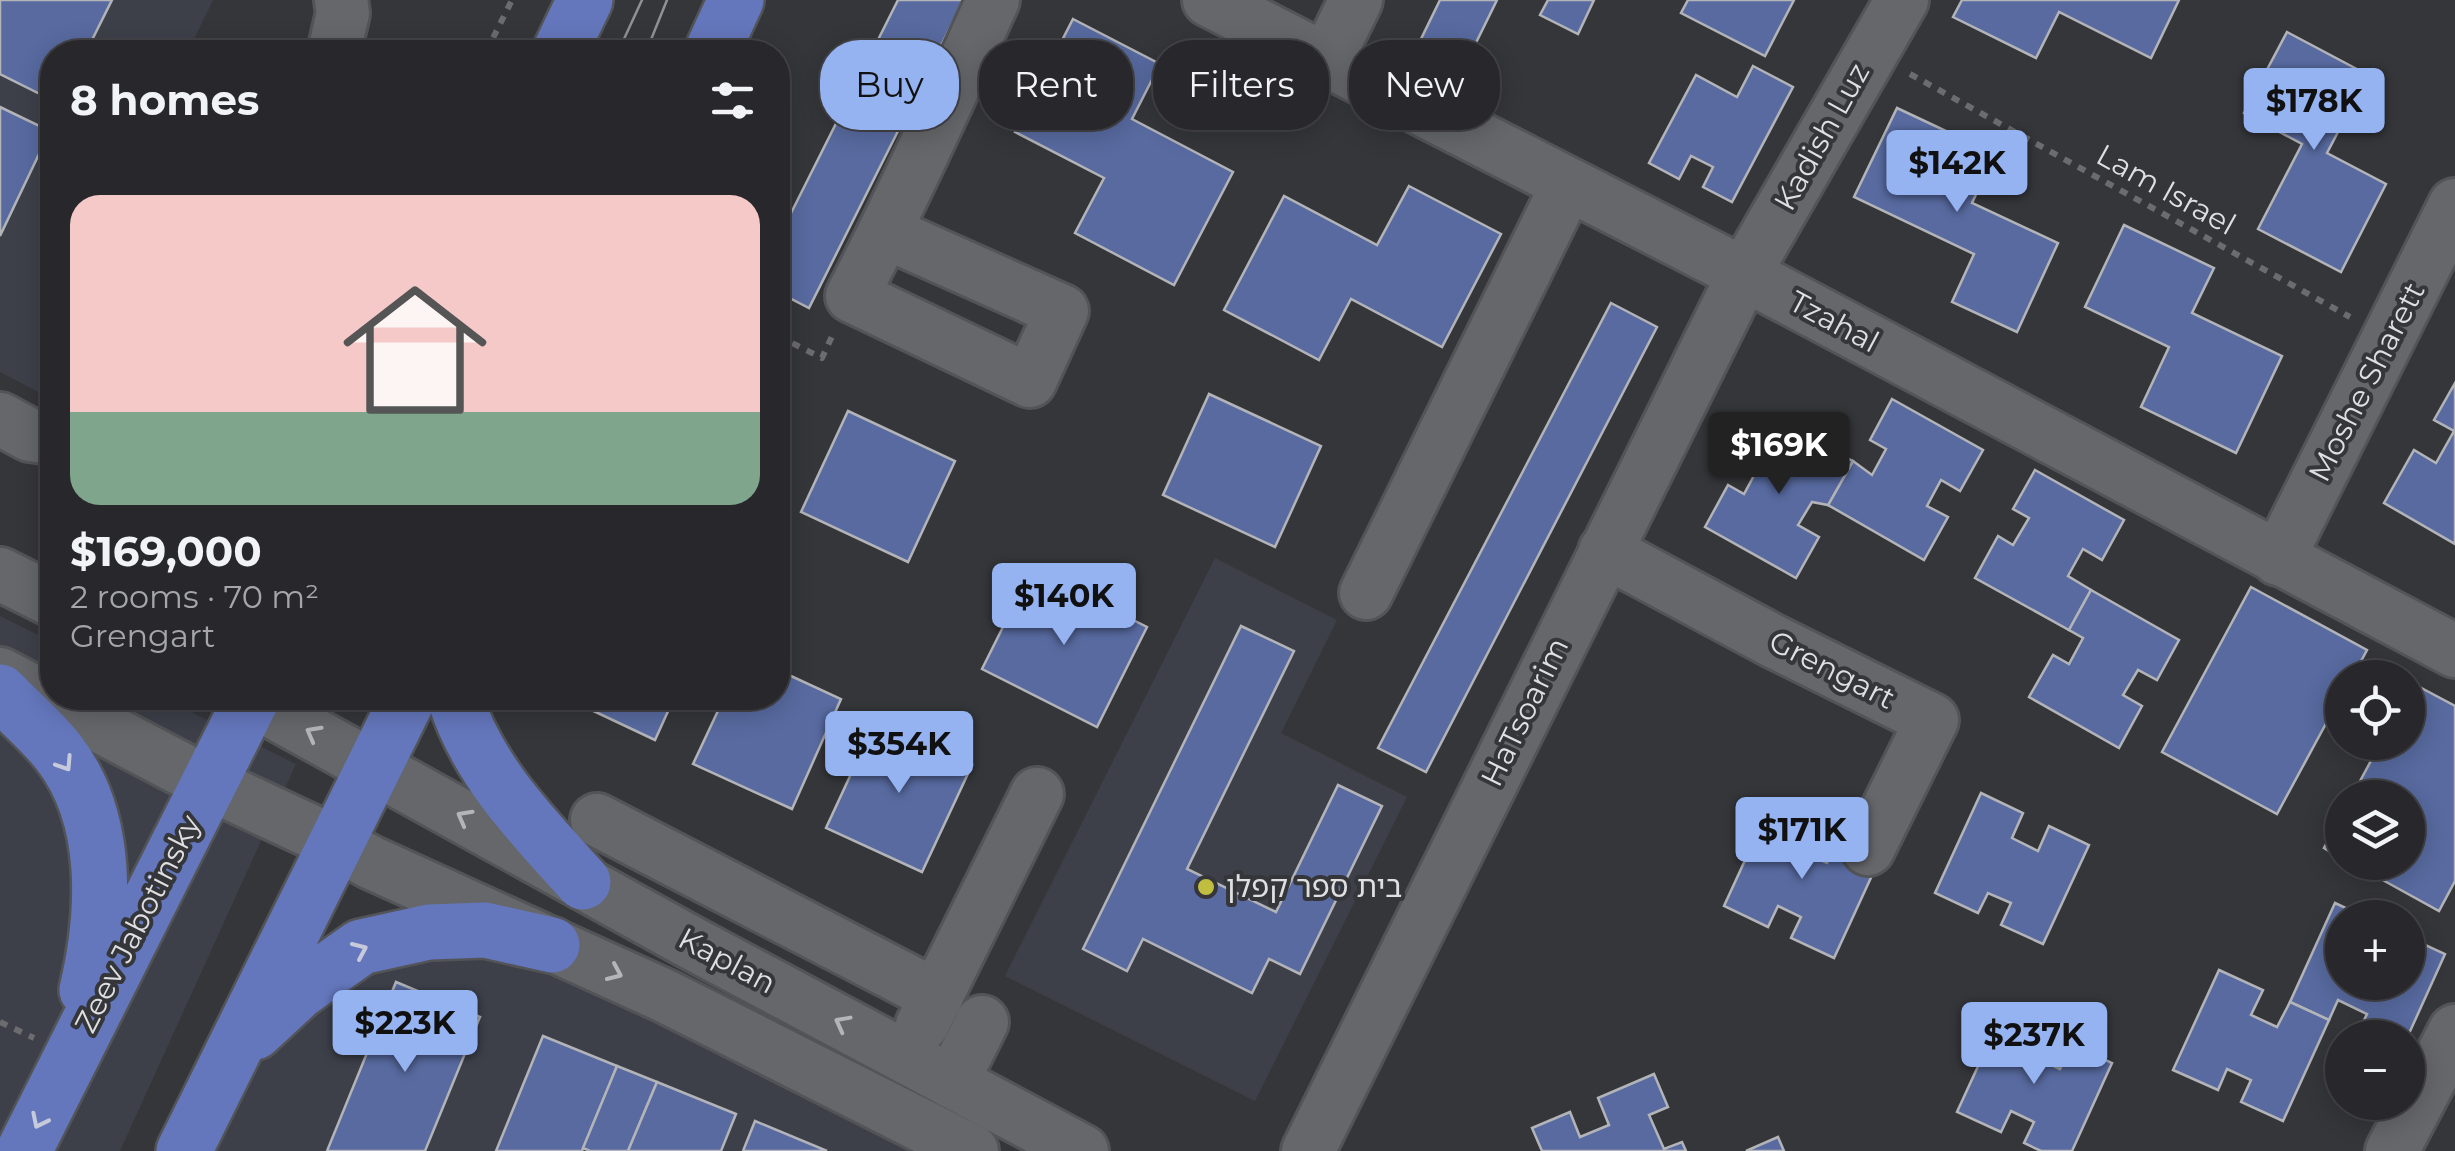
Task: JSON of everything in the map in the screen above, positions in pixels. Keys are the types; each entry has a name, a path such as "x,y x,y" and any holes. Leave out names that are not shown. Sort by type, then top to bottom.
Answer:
{"main road":[{"path":"566,40 586,0"},
{"path":"718,40 736,0"},
{"path":"0,692 59,753 80,788 95,830 100,917 71,1056"},
{"name":"Zeev Jabotinsky","path":"24,1151 245,710"},
{"path":"184,1151 402,710"},
{"path":"458,710 505,795 582,882"},
{"path":"231,1054 298,991 361,947 428,932 485,930 552,945"}],"street":[{"path":"337,40 343,14 341,0"},
{"path":"885,232 1062,311 1030,381 852,296 910,183 993,0"},
{"name":"Tzahal","path":"1209,0 1286,40"},
{"path":"1329,55 1356,0"},
{"name":"Kadish Luz","path":"1744,274 1902,0"},
{"name":"Tzahal","path":"1329,63 1744,274 2455,651"},
{"path":"1366,593 1566,186"},
{"name":"Moshe Sharett","path":"2278,559 2455,204"},
{"name":"HaTsoarim","path":"1308,1151 1744,274"},
{"path":"0,419 40,436"},
{"name":"Grengart","path":"1605,551 1932,720 1868,850"},
{"path":"0,574 40,594"},
{"name":"Kaplan","path":"0,674 40,695"},
{"name":"Kaplan","path":"69,710 370,862 666,996 907,1136 972,1151"},
{"name":"Kaplan","path":"272,710 1082,1151"},
{"path":"906,1057 1037,794"},
{"path":"597,820 936,996"},
{"path":"952,1082 982,1022"},
{"path":"2392,1151 2455,1031"}],"path":[{"path":"492,40 512,0"},
{"name":"Lam Israel","path":"1870,52 2388,338"},
{"path":"790,342 822,358 852,296"}],"shaded area":[{"path":"0,0 213,0 194,40 40,40 40,393 0,372"},
{"name":"בית ספר קפלן","path":"1215,558 1337,620 1281,733 1407,797 1255,1101 1005,976"},
{"path":"0,616 40,636 40,710 187,710 296,764 120,1151 0,1151"},
{"path":"397,950 543,958 917,1151 206,1151 228,1101 294,1015"}],"building":[{"path":"0,0 112,0 92,40 40,40 40,94 0,74"},
{"path":"898,0 964,0 944,40 878,40"},
{"path":"1440,0 1497,0 1477,40 1421,39"},
{"path":"1548,0 1594,0 1578,34 1540,15"},
{"path":"1688,0 1794,0 1765,56 1681,13"},
{"path":"1962,0 2179,0 2151,58 2059,12 2036,58 1953,17"},
{"path":"1073,19 1114,40 1062,40"},
{"path":"2287,32 2368,75 2327,153 2386,184 2341,272 2258,229 2302,144 2244,113"},
{"path":"1133,50 1153,60 1153,78 1133,117"},
{"path":"1753,66 1793,87 1732,202 1703,187 1713,167 1691,156 1679,179 1649,163 1696,75 1737,97"},
{"path":"0,107 40,126 40,152 0,236"},
{"path":"1897,108 1995,154 1972,203 2058,243 2017,332 1952,302 1974,254 1854,197"},
{"path":"1133,120 1233,172 1174,285 1075,233 1104,178 1015,132 1133,130"},
{"path":"833,130 899,130 809,308 790,298 790,215"},
{"path":"1409,186 1501,234 1442,347 1351,299 1319,360 1224,310 1284,196 1377,245"},
{"path":"2124,225 2214,268 2192,313 2282,356 2236,453 2141,407 2169,347 2085,307"},
{"path":"1611,303 1657,327 1426,772 1378,748"},
{"path":"2455,383 2455,544 2384,503 2414,450 2436,463 2454,431 2434,420"},
{"path":"1209,394 1321,446 1275,547 1163,495"},
{"path":"1892,399 1983,450 1960,491 1941,480 1927,506 1948,517 1924,560 1828,505 1853,461 1872,475 1886,449 1870,440"},
{"path":"848,411 955,461 908,562 801,512"},
{"path":"1765,418 1853,461 1828,505 1812,502 1798,525 1819,537 1796,578 1705,527 1728,485 1744,494 1758,468 1742,459"},
{"path":"2035,470 2124,520 2102,560 2083,549 2068,576 2091,590 2069,630 1975,578 1998,536 2013,545 2029,518 2013,509"},
{"path":"1032,569 1147,627 1097,727 982,669"},
{"path":"2251,587 2367,650 2362,660 2325,660 2325,725 2277,814 2162,752"},
{"path":"2091,590 2179,640 2157,680 2138,670 2123,695 2142,706 2119,748 2029,697 2053,655 2069,664 2083,638 2069,630"},
{"path":"1241,626 1294,651 1187,869 1276,912 1338,785 1382,806 1300,974 1269,959 1252,993 1143,939 1127,971 1083,949"},
{"path":"790,676 841,699 792,809 693,764 718,710 790,710"},
{"path":"2425,690 2455,706 2455,881 2439,911 2383,880 2425,880 2425,780 2361,780 2371,760 2425,760"},
{"path":"591,710 669,710 655,740"},
{"path":"876,720 972,765 922,872 826,828"},
{"path":"1981,793 2023,813 2012,838 2038,851 2049,826 2089,845 2043,944 2001,925 2011,903 1988,893 1978,913 1935,893"},
{"path":"1770,806 1813,826 1802,852 1827,863 1839,839 1880,858 1834,958 1791,938 1801,917 1778,906 1768,927 1724,906"},
{"path":"2325,925 2325,1000 2338,1000 2329,1020 2290,1002"},
{"path":"2425,945 2445,954 2425,998"},
{"path":"2219,970 2263,990 2251,1015 2277,1027 2290,1002 2329,1020 2325,1020 2325,1029 2283,1121 2241,1102 2251,1080 2227,1069 2218,1090 2173,1070"},
{"path":"396,982 480,1017 425,1151 327,1151"},
{"path":"2338,1000 2424,1000 2415,1020 2364,1020 2367,1014"},
{"path":"2003,1012 2046,1032 2034,1057 2060,1069 2072,1044 2112,1063 2072,1151 2041,1151 2024,1143 2034,1122 2011,1111 2001,1132 1957,1112"},
{"path":"543,1036 617,1066 582,1151 496,1151"},
{"path":"617,1066 657,1082 628,1151 590,1151 583,1148"},
{"path":"1654,1074 1668,1107 1649,1115 1664,1149 1682,1142 1686,1151 1542,1151 1532,1128 1570,1112 1580,1137 1609,1125 1598,1098"},
{"path":"657,1082 736,1114 721,1151 628,1151"},
{"path":"755,1121 827,1151 743,1151"},
{"path":"1778,1137 1784,1151 1746,1151"}],"tram line":[{"path":"624,40 642,0"},
{"path":"651,40 667,0"}],"place":[{"name":"בית ספר קפלן","path":"1206,887"}]}
